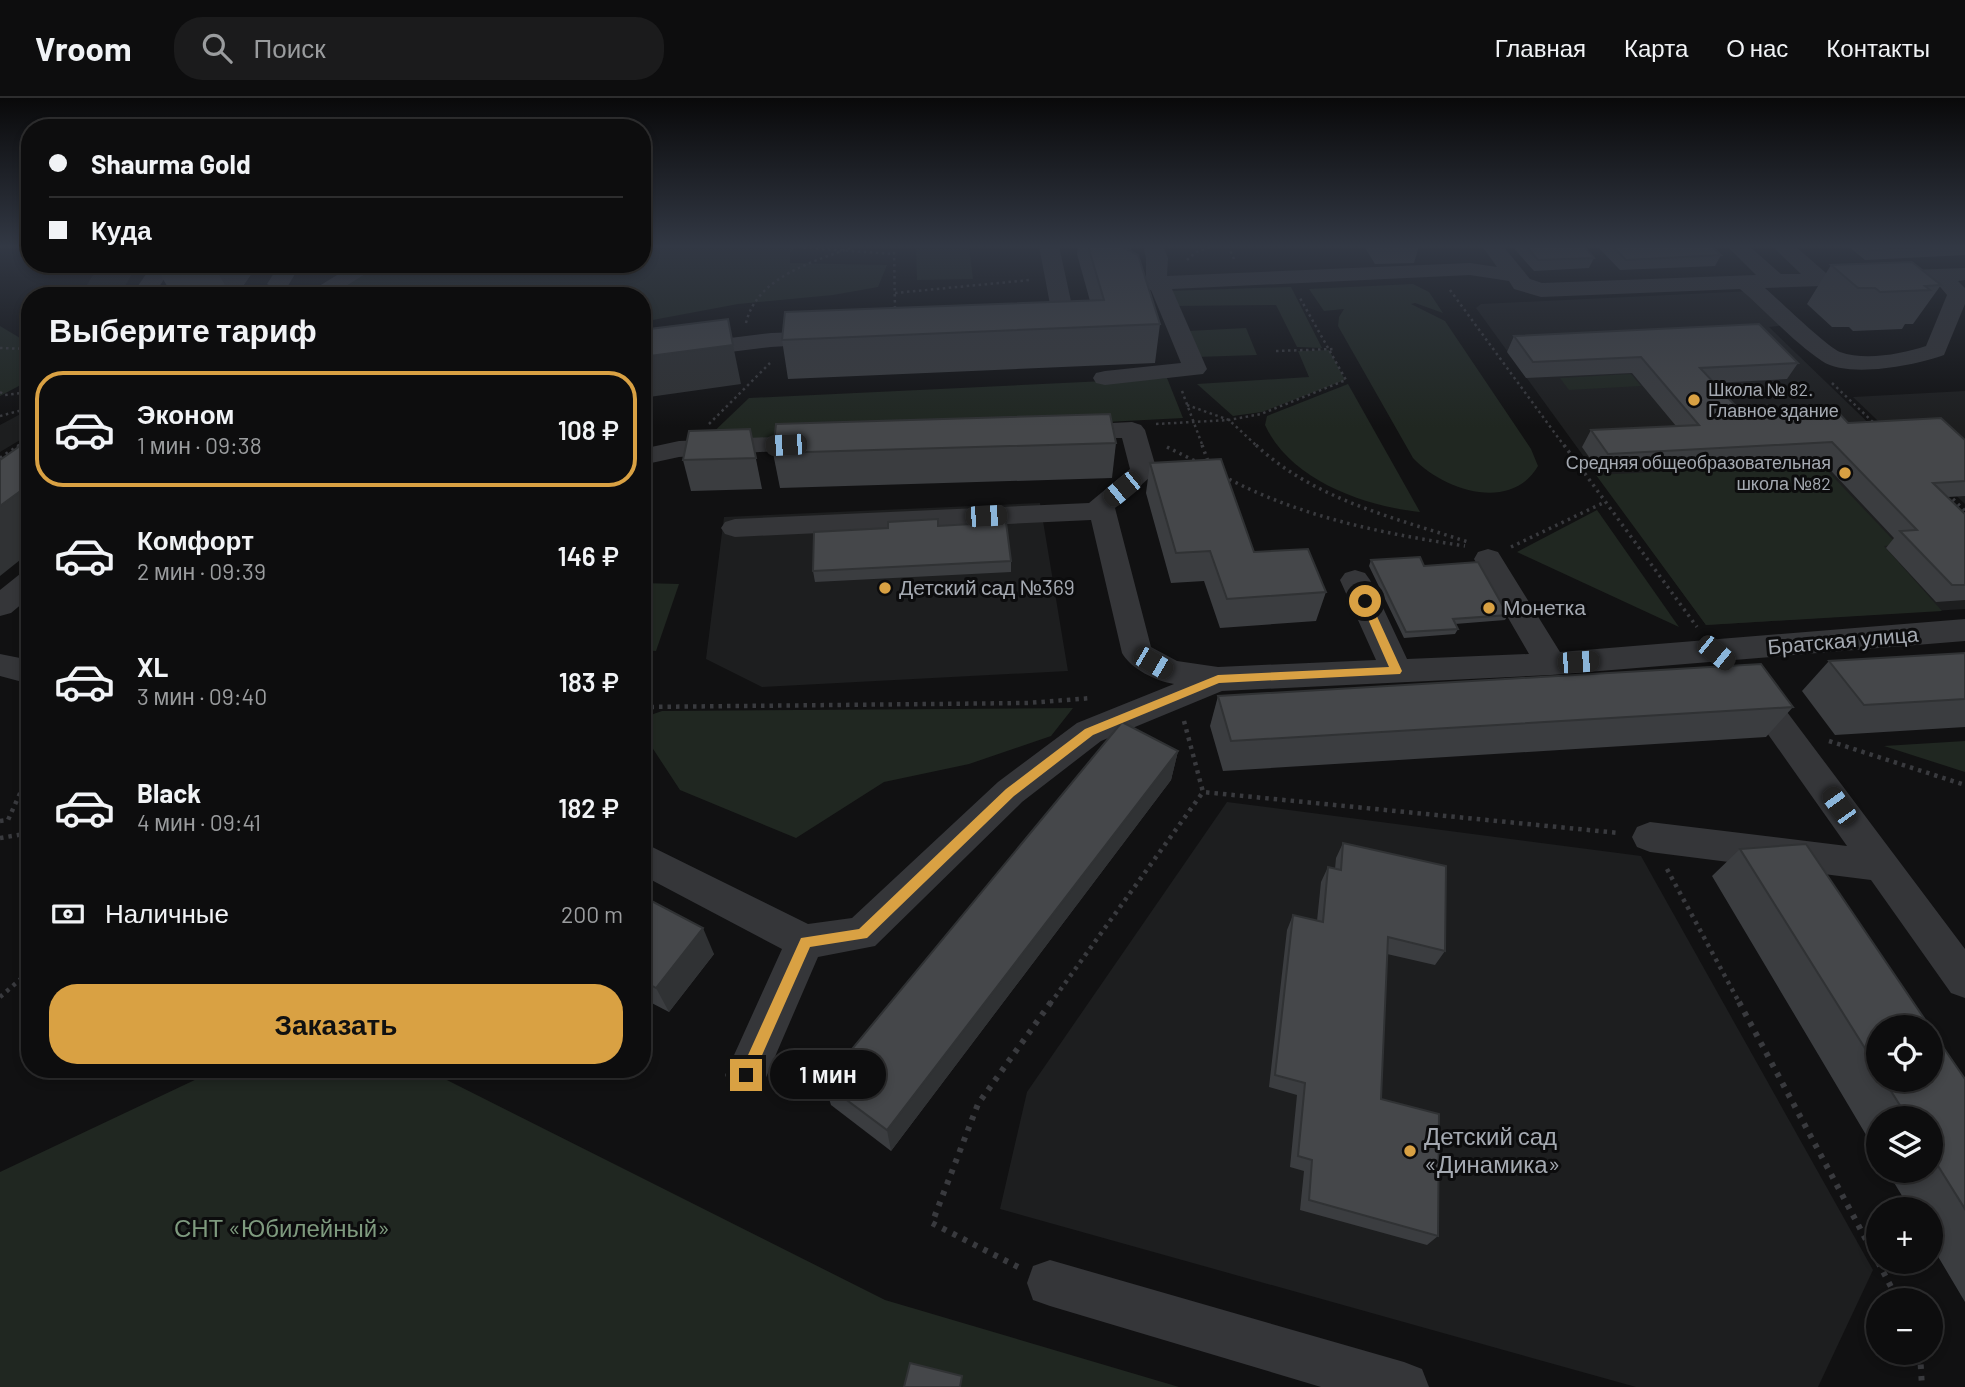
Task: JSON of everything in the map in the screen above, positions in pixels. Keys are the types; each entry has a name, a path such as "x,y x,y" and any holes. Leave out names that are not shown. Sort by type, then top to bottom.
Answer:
{"street":[{"path":"1016,331 1043,330 1059,325 1064,306"},
{"path":"1105,378 1195,369 1168,306"},
{"path":"1773,306 1832,358 1866,362 1909,359 1936,350 1953,306"},
{"path":"651,355 743,344 854,337"},
{"path":"1050,433 1132,430 1144,471 1101,506 1137,653 1170,672 1218,679"},
{"path":"651,455 679,449 844,442"},
{"path":"735,528 1102,511"},
{"path":"1494,555 1551,664"},
{"path":"1355,580 1396,671"},
{"name":"Братская улица","path":"1218,679 1551,664 1716,653 1965,630"},
{"path":"1716,653 1742,674 1780,724 1965,981"},
{"path":"0,664 21,670"},
{"path":"651,862 805,942 862,934 1010,792 1089,732 1218,679"},
{"path":"1650,837 1884,866"},
{"path":"746,1075 805,942"},
{"path":"1050,1283 1404,1387"}],"lane":[{"path":"0,606 21,588"}],"path":[{"path":"743,344 747,310 750,306"},
{"path":"895,306 895,314"},
{"path":"1132,430 1144,424 1229,420 1261,414 1346,380 1333,349 1305,306"},
{"path":"1462,306 1716,653"},
{"path":"0,348 21,349"},
{"path":"1276,351 1333,349"},
{"path":"1832,358 1818,369 1877,426"},
{"path":"679,449 738,398 771,362"},
{"path":"1132,430 1210,468 1174,372"},
{"path":"0,392 5,395 21,393"},
{"path":"1187,405 1229,420 1281,468 1357,505 1494,555"},
{"path":"0,416 21,410"},
{"path":"0,458 21,445"},
{"path":"1221,475 1262,499 1312,516 1381,534 1494,555 1605,502"},
{"path":"1945,492 1965,511"},
{"path":"651,707 1028,703 1096,698"},
{"path":"1166,700 1178,701 1203,792"},
{"path":"1780,724 1965,785"},
{"path":"0,821 8,820 21,791"},
{"path":"1203,792 1650,837 1866,1240"},
{"path":"1050,1283 932,1223 978,1104 1203,792"},
{"path":"0,838 21,834"},
{"path":"0,997 21,979"},
{"path":"1921,1365 1922,1387"}],"shaded area":[{"name":"Школа № 82. Главное здание","path":"1768,306 1788,325 1769,327 1965,516 1965,609 1706,625 1476,308"},
{"path":"1965,391 1965,504 1853,397"},
{"path":"21,414 21,439 0,452 0,425"},
{"name":"Детский сад №369","path":"1040,503 1068,671 762,687 706,659 724,517"},
{"name":"Детский сад «Динамика»","path":"1227,802 1641,856 1866,1258 1866,1274 1871,1274 1818,1387 1636,1387 1000,1209 1027,1092"}],"green space":[{"path":"651,306 727,306 651,320"},
{"path":"1277,306 1301,306 1322,348 1297,347"},
{"path":"1321,306 1415,306 1445,321 1531,449 1538,466 1526,480 1511,489 1494,493 1459,487 1426,469 1413,458 1338,326 1344,309 1324,311"},
{"path":"1424,306 1438,306 1443,313"},
{"path":"0,326 21,339 21,385 0,396"},
{"path":"1246,328 1257,355 1196,357 1187,331"},
{"path":"1329,350 1345,380 1262,412 1233,416 1197,384 1309,377 1298,351"},
{"path":"1631,374 1641,386 1569,390 1560,378"},
{"path":"1167,378 1183,418 702,443 749,398"},
{"path":"1348,384 1420,512 1375,504 1330,487 1292,461 1276,444 1265,425 1267,416"},
{"path":"1820,463 1898,545 1884,546 1942,611 1706,625 1596,475"},
{"path":"1597,510 1679,627 1517,552"},
{"path":"651,583 679,584 656,651 651,651"},
{"path":"1073,708 1051,736 969,764 884,782 796,838 680,790 651,746 651,715 662,711"},
{"path":"1965,741 1965,772 1884,746"},
{"name":"СНТ «Юбилейный»","path":"199,1078 443,1078 885,1300 1179,1387 0,1387 0,1172"}],"building":[{"path":"940,306 1154,306 1160,324 782,340 785,312"},
{"path":"728,319 733,345 651,356 651,329"},
{"path":"1759,324 1798,363 1700,368 1745,416 1837,411 1848,423 1941,418 1965,440 1965,481 1933,483 1965,514 1965,585 1952,585 1900,531 1917,530 1832,442 1608,454 1591,430 1699,425 1641,357 1533,362 1514,336"},
{"path":"1110,414 1116,443 773,453 776,424"},
{"path":"750,429 756,458 683,460 689,431"},
{"path":"21,445 21,491 0,506 0,460"},
{"path":"1221,459 1254,552 1308,549 1326,592 1227,599 1210,551 1176,553 1150,463"},
{"path":"938,519 938,526 1006,522 1011,561 813,571 814,532 888,528 888,522"},
{"path":"1420,557 1424,566 1478,562 1508,615 1453,619 1458,629 1406,632 1371,560"},
{"path":"1965,653 1965,699 1864,705 1829,661"},
{"path":"1761,664 1793,707 1231,741 1218,696"},
{"path":"1122,722 1178,751 887,1130 824,1083"},
{"path":"1343,843 1446,866 1445,951 1388,937 1381,1099 1439,1114 1438,1236 1309,1200 1312,1160 1298,1156 1305,1083 1275,1075 1293,915 1323,922 1328,867 1341,870"},
{"path":"1806,844 1922,1015 1866,1015 1866,1050 1740,849"},
{"path":"651,901 703,928 656,988 651,985"},
{"path":"1943,1047 1965,1079 1965,1209 1943,1174 1943,1106 1900,1106 1892,1092 1943,1092"},
{"path":"910,1363 962,1376 960,1387 904,1387"}],"place":[{"name":"Школа № 82. Главное здание","path":"1694,400"},
{"name":"Средняя общеобразовательная школа №82","path":"1845,473"},
{"name":"Детский сад №369","path":"885,588"},
{"name":"Монетка","path":"1489,608"},
{"name":"Детский сад «Динамика»","path":"1410,1151"}],"route":[{"path":"746,1075 805,942 862,934 1010,792 1089,732 1218,679 1396,671 1365,601"}]}
